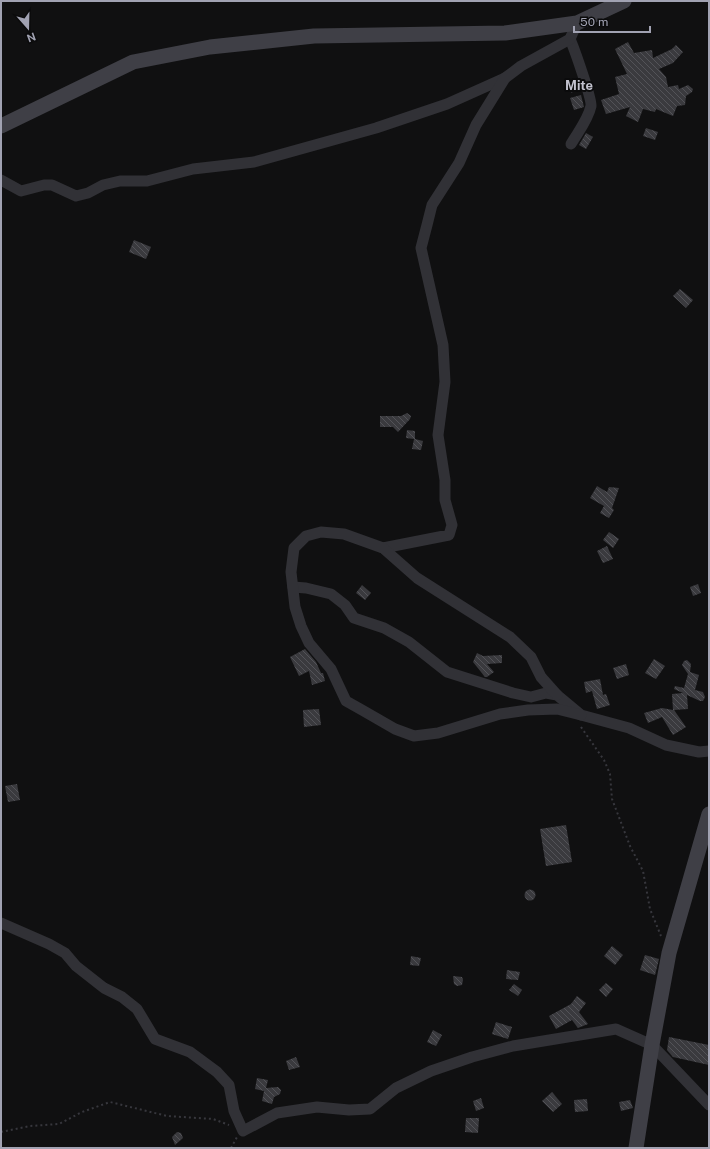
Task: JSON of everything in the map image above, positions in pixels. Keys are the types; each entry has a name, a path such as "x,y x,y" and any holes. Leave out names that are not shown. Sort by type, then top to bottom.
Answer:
{"street":[{"path":"1,126 133,62 168,54 210,47 314,36 505,33 577,23 624,1"},
{"path":"1,180 21,191 44,185 52,185 76,196 88,193 103,185 120,181 147,181 193,169 254,162 318,145 447,104 505,78 521,66 570,39 577,23"},
{"path":"570,39 576,53 591,104 588,115 571,144"},
{"path":"383,548 448,535 452,525 445,500 445,480 438,436 445,382 443,345 422,248 432,205 459,163 476,126 505,78"},
{"path":"580,720 541,677 530,657 510,637 417,578 383,548 344,534 321,532 306,536 294,548 291,572 295,607 309,643 331,669 346,701 395,729 414,736 438,733 500,714 528,710 557,709 580,720 628,728 666,745 699,752 709,751"},
{"path":"293,587 306,588 331,594 345,605 354,618 384,628 409,642 447,672 531,697 546,693 557,695"},
{"path":"636,1148 652,1045 669,953 709,814"},
{"path":"1,923 58,948 76,966 107,990 122,997 137,1009 155,1039 190,1052 217,1072 229,1085 234,1111 243,1131 277,1112 317,1107 349,1110 370,1109 396,1088 431,1071 513,1046 616,1029 652,1045 709,1105"}],"path":[{"path":"580,720 591,743 604,760 610,774 612,799 630,846 643,871 650,909 669,953"},
{"path":"1,1132 30,1126 59,1124 82,1112 110,1102 167,1116 213,1118 243,1131"}],"building":[{"path":"628,42 634,53 652,50 653,58 672,49 676,45 683,52 673,63 659,69 666,77 668,87 678,85 679,89 688,85 693,89 692,92 686,96 685,105 677,106 673,116 656,109 655,112 643,109 638,122 626,116 630,107 606,114 601,100 619,94 615,77 627,74 615,49"},
{"path":"568,80 572,81 574,84 572,93 565,87 565,82"},
{"path":"581,95 584,107 574,110 570,98"},
{"path":"646,128 658,132 655,140 643,136"},
{"path":"586,133 593,137 586,149 579,145"},
{"path":"134,240 151,247 146,259 129,252"},
{"path":"680,289 693,300 686,308 673,296"},
{"path":"407,413 411,416 410,419 398,432 393,427 380,427 380,416 401,416"},
{"path":"407,430 415,431 415,439 423,441 421,450 412,449 414,439 406,438"},
{"path":"597,486 607,492 609,487 619,488 612,508 614,510 609,518 600,513 604,506 590,498"},
{"path":"609,532 619,539 613,548 603,540"},
{"path":"607,546 613,559 603,563 597,551"},
{"path":"698,584 701,593 693,596 690,587"},
{"path":"362,585 371,593 365,600 356,593"},
{"path":"305,649 316,662 321,673 323,673 325,681 312,685 309,671 299,676 290,657"},
{"path":"477,653 483,656 502,655 502,663 487,664 494,672 485,677 473,662"},
{"path":"654,659 665,666 656,679 645,673"},
{"path":"687,660 691,664 690,672 699,675 695,690 703,692 705,697 703,701 700,701 687,695 688,709 674,710 686,727 673,735 662,717 648,723 644,713 662,708 673,710 672,694 683,693 674,689 675,686 684,688 688,674 682,665 684,661"},
{"path":"626,664 629,675 617,679 613,668"},
{"path":"600,679 603,695 606,694 610,705 597,709 592,691 586,693 584,682"},
{"path":"319,709 321,725 304,727 303,710"},
{"path":"17,784 20,800 8,802 5,786"},
{"path":"566,825 572,862 546,866 540,829"},
{"path":"530,889 534,891 536,895 534,899 530,901 526,899 524,895 526,891"},
{"path":"612,946 623,955 615,965 604,956"},
{"path":"645,955 659,959 655,975 640,970"},
{"path":"411,956 421,958 419,966 410,965"},
{"path":"507,970 520,972 518,980 506,979"},
{"path":"453,976 462,977 462,985 457,986 454,984"},
{"path":"606,983 613,989 606,997 599,990"},
{"path":"514,984 522,990 518,996 509,990"},
{"path":"577,996 586,1003 579,1012 588,1024 578,1028 572,1020 556,1029 549,1016 571,1004"},
{"path":"496,1022 512,1027 508,1039 492,1034"},
{"path":"433,1030 442,1035 436,1046 427,1042"},
{"path":"669,1037 709,1045 709,1065 673,1057 667,1050"},
{"path":"296,1057 300,1067 289,1070 286,1061"},
{"path":"257,1078 268,1080 266,1088 278,1087 281,1090 280,1094 274,1097 272,1104 262,1101 264,1091 255,1089"},
{"path":"552,1092 562,1104 553,1112 542,1101"},
{"path":"481,1098 484,1108 476,1111 473,1101"},
{"path":"587,1099 588,1111 575,1112 574,1100"},
{"path":"630,1100 633,1108 621,1111 619,1102"},
{"path":"466,1118 479,1118 478,1133 465,1132"},
{"path":"177,1132 181,1133 183,1138 175,1145 172,1137"}],"district":[{"name":"Mite","path":"579,85"}]}
